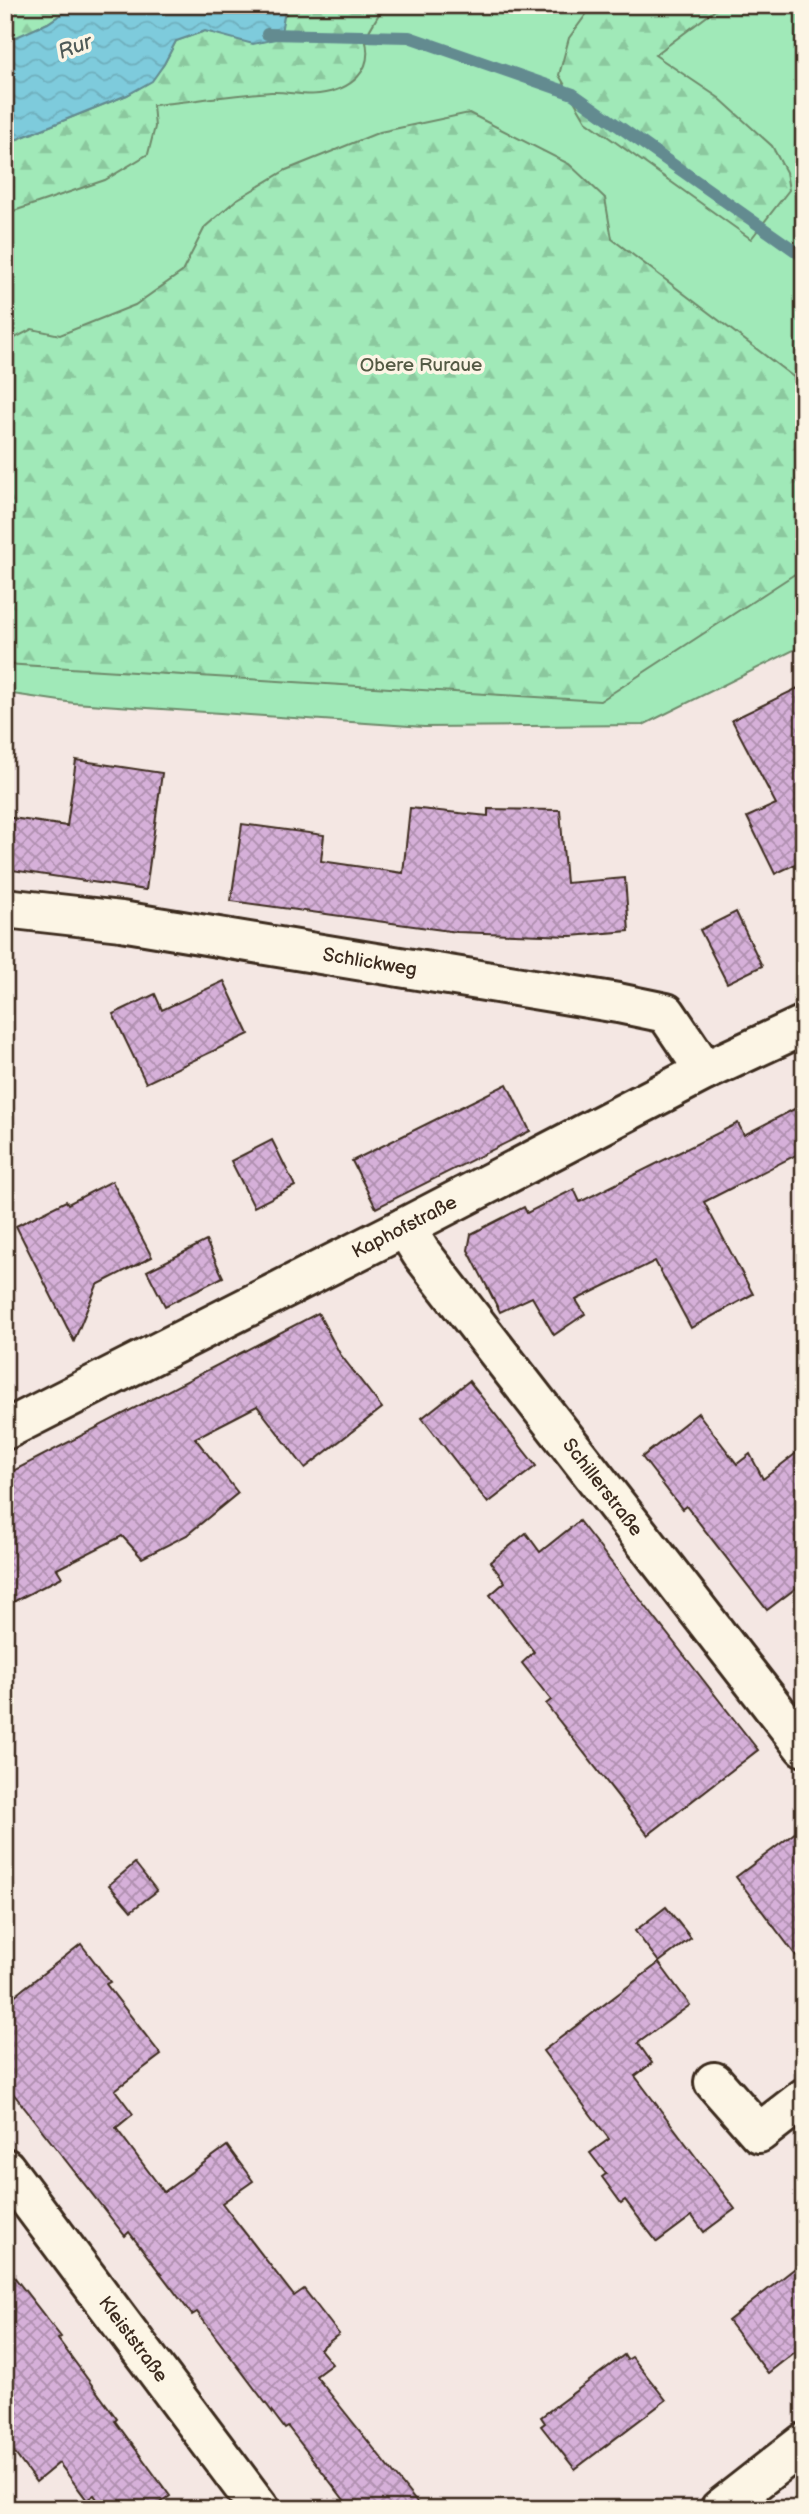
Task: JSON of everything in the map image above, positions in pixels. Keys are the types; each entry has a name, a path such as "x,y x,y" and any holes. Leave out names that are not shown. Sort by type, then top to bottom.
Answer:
{"street":[{"name":"Schlickweg","path":"5,908 121,921 666,1013 705,1070"},
{"name":"Kaphofstraße","path":"5,1430 405,1227 705,1070 804,1025"},
{"name":"Schillerstraße","path":"405,1227 539,1407 804,1747"},
{"path":"714,2082 759,2133 804,2098"},
{"name":"Kleiststraße","path":"5,2168 260,2509"},
{"path":"720,2509 804,2443"}],"green space":[{"name":"Obere Ruraue","path":"5,5 804,5 804,645 643,725 424,727 74,703 5,693"},
{"path":"5,5 75,5 48,23 5,42"},
{"path":"286,5 394,5 379,14 365,38 367,50 363,70 341,88 319,94 271,92 153,105 155,127 148,154 105,180 5,214 5,144 127,95 151,81 176,41 205,31 227,36 286,14"},
{"path":"593,5 722,5 655,55 719,98 772,146 786,172 789,190 751,239 586,121 559,75 569,38"},
{"name":"Obere Ruraue","path":"469,113 569,164 605,198 612,239 804,385 804,568 600,701 5,664 5,343 32,329 60,335 135,305 182,272 205,227 236,200 286,170 380,132"}],"water":[{"name":"Rur","path":"75,5 103,5 115,10 141,5 286,5 280,38 253,44 205,31 176,41 152,81 127,95 5,144 5,42 48,23"}],"building":[{"path":"804,685 804,860 775,874 747,817 776,804 732,720"},
{"path":"76,760 162,773 146,890 5,869 5,817 67,826"},
{"path":"410,808 488,816 488,809 560,810 566,883 625,878 629,931 571,936 457,932 231,901 242,824 324,835 321,861 403,873"},
{"path":"736,912 762,966 727,983 700,930"},
{"path":"224,981 249,1034 146,1083 113,1014 155,994 162,1010"},
{"path":"507,1084 530,1131 376,1208 352,1161"},
{"path":"804,1104 804,1151 704,1202 753,1294 691,1328 655,1261 576,1300 585,1314 554,1335 532,1297 500,1312 468,1250 471,1234 524,1207 527,1213 574,1189 580,1202 738,1123 744,1135"},
{"path":"272,1140 295,1186 254,1207 231,1161"},
{"path":"112,1181 152,1257 97,1285 74,1341 16,1226 66,1201 68,1204"},
{"path":"206,1241 223,1277 165,1306 147,1271"},
{"path":"318,1313 340,1354 382,1408 305,1468 257,1406 195,1438 238,1493 187,1535 142,1558 122,1536 57,1569 62,1577 5,1606 5,1475"},
{"path":"469,1381 536,1466 488,1503 422,1418"},
{"path":"698,1413 737,1464 750,1454 763,1479 804,1447 804,1582 767,1610 686,1506 682,1509 642,1457"},
{"path":"579,1521 758,1750 648,1835 546,1704 551,1700 522,1663 534,1652 490,1595 505,1582 490,1562 526,1533 540,1552"},
{"path":"804,1826 804,1966 736,1877"},
{"path":"135,1863 157,1891 131,1911 109,1885"},
{"path":"666,1907 691,1938 659,1962 635,1931"},
{"path":"81,1944 110,1982 106,1984 161,2055 115,2090 133,2114 116,2128 164,2192 227,2146 253,2181 222,2203 294,2296 304,2289 339,2334 320,2349 332,2364 316,2376 422,2509 351,2509 288,2427 285,2429 197,2312 192,2315 129,2232 125,2236 5,2083 5,2003"},
{"path":"659,1963 690,2005 638,2043 652,2063 635,2076 735,2209 704,2232 692,2216 657,2242 625,2200 621,2203 602,2177 606,2174 590,2153 609,2139 543,2051"},
{"path":"804,2261 804,2345 768,2373 728,2321"},
{"path":"5,2265 61,2337 58,2339 170,2496 152,2509 104,2509 94,2495 87,2500 59,2463 36,2482 5,2440"},
{"path":"624,2355 627,2360 632,2357 666,2400 575,2469 541,2426 545,2423 541,2417"}],"waterway":[{"path":"267,34 409,37 573,94 804,257"}]}
